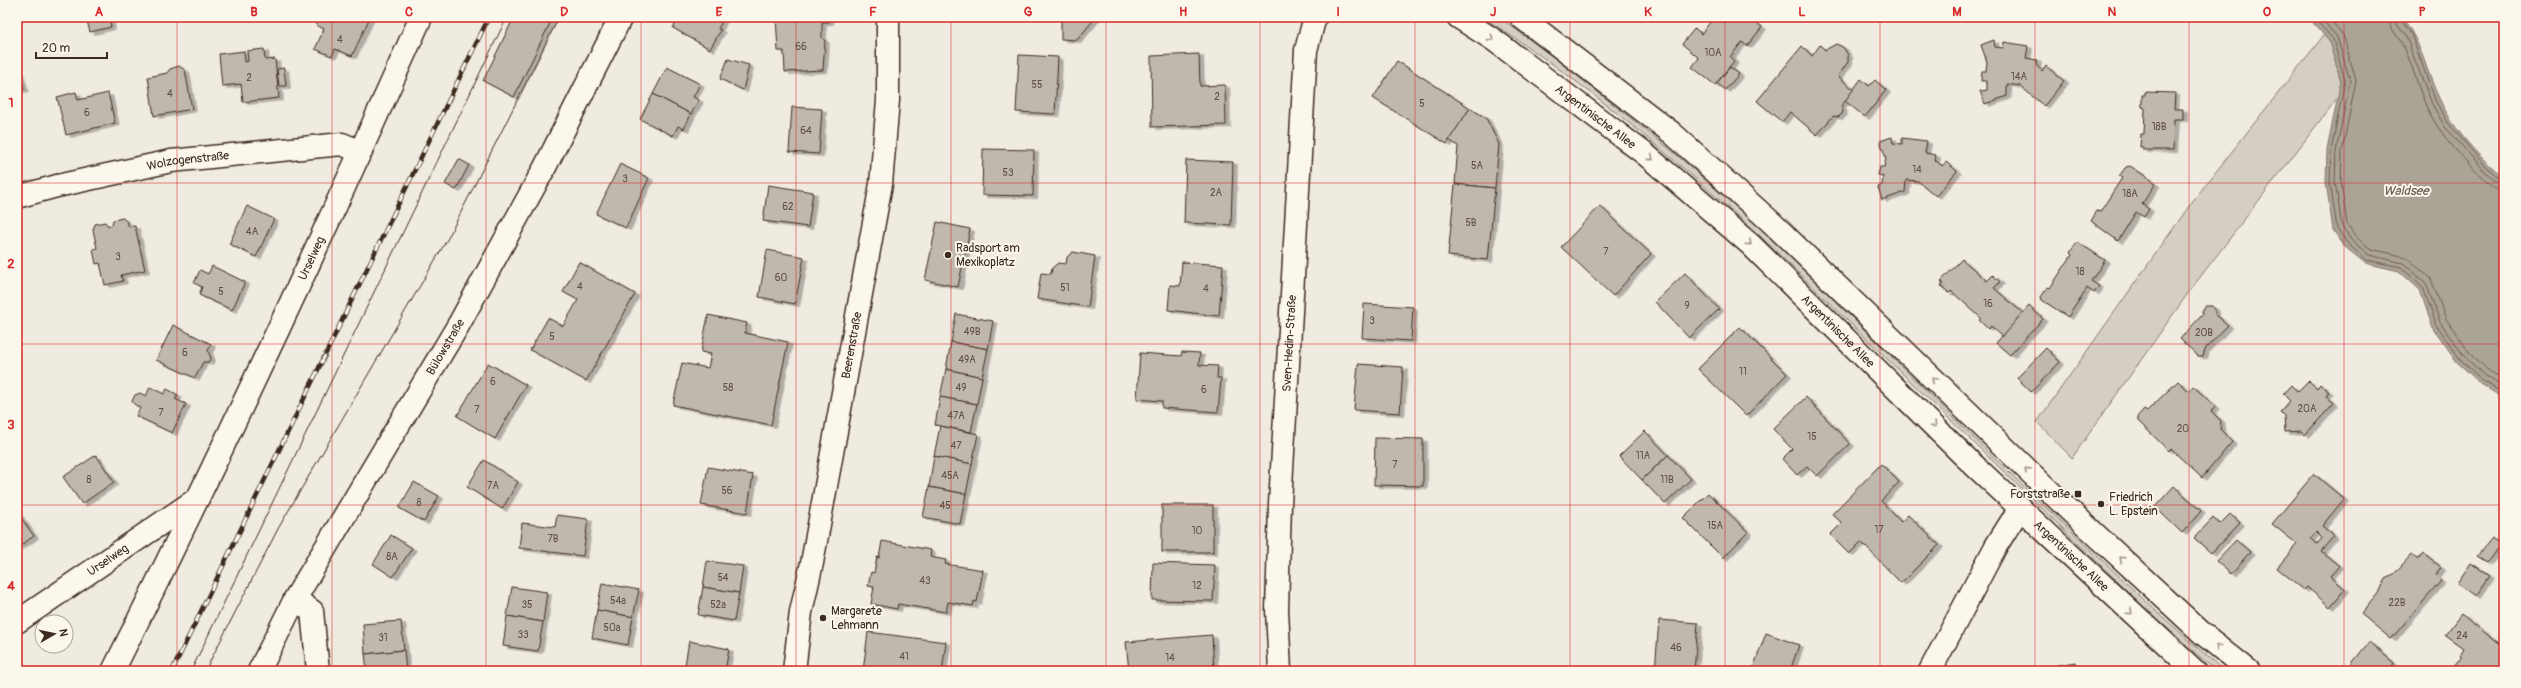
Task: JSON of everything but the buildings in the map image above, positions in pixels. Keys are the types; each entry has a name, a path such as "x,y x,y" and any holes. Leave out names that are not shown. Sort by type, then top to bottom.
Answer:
{"street":[{"name":"Urselweg","path":"113,671 200,498 361,152 421,17"},
{"name":"Bülowstraße","path":"259,671 294,599 459,324 545,167 621,17"},
{"name":"Beerenstraße","path":"794,671 801,612 812,563 881,184 888,100 888,17"},
{"name":"Sven-Hedin-Straße","path":"1280,671 1277,610 1280,496 1306,50 1315,17"},
{"name":"Argentinische Allee","path":"1458,17 1494,40 1645,154 1751,245 2020,508 2195,671"},
{"path":"1521,17 1672,133 1771,222 2066,507 2202,633 2249,671"},
{"name":"Wolzogenstraße","path":"17,197 58,186 171,161 342,144 361,152"},
{"name":"Urselweg","path":"17,622 200,498"},
{"path":"1930,671 1996,546 2020,508"},
{"path":"294,599 312,611 318,671"}],"shaded area":[{"path":"1482,17 1499,17 1556,59 1671,150 1763,230 2015,478 2155,610 2224,671 2216,671 2151,614 1759,235 1659,148 1591,93 1555,66"},
{"path":"2324,35 2329,41 2341,81 2339,96 2191,289 2072,458 2037,422 2192,202"}],"water":[{"name":"Waldsee","path":"2308,17 2402,17 2419,47 2435,89 2452,122 2476,152 2504,177 2504,399 2481,384 2457,362 2432,326 2420,290 2399,271 2365,263 2345,247 2333,230 2326,182 2327,150 2341,81 2329,41"}],"tram line":[{"path":"191,671 507,17"},
{"path":"205,671 279,527 448,238 559,17"}],"railway":[{"path":"172,671 489,17"}],"place":[{"name":"Radsport am Mexikoplatz","path":"948,255"},
{"name":"Forststraße","path":"2078,494"},
{"name":"Friedrich L. Epstein","path":"2101,504"},
{"name":"Margarete Lehmann","path":"823,618"}]}
